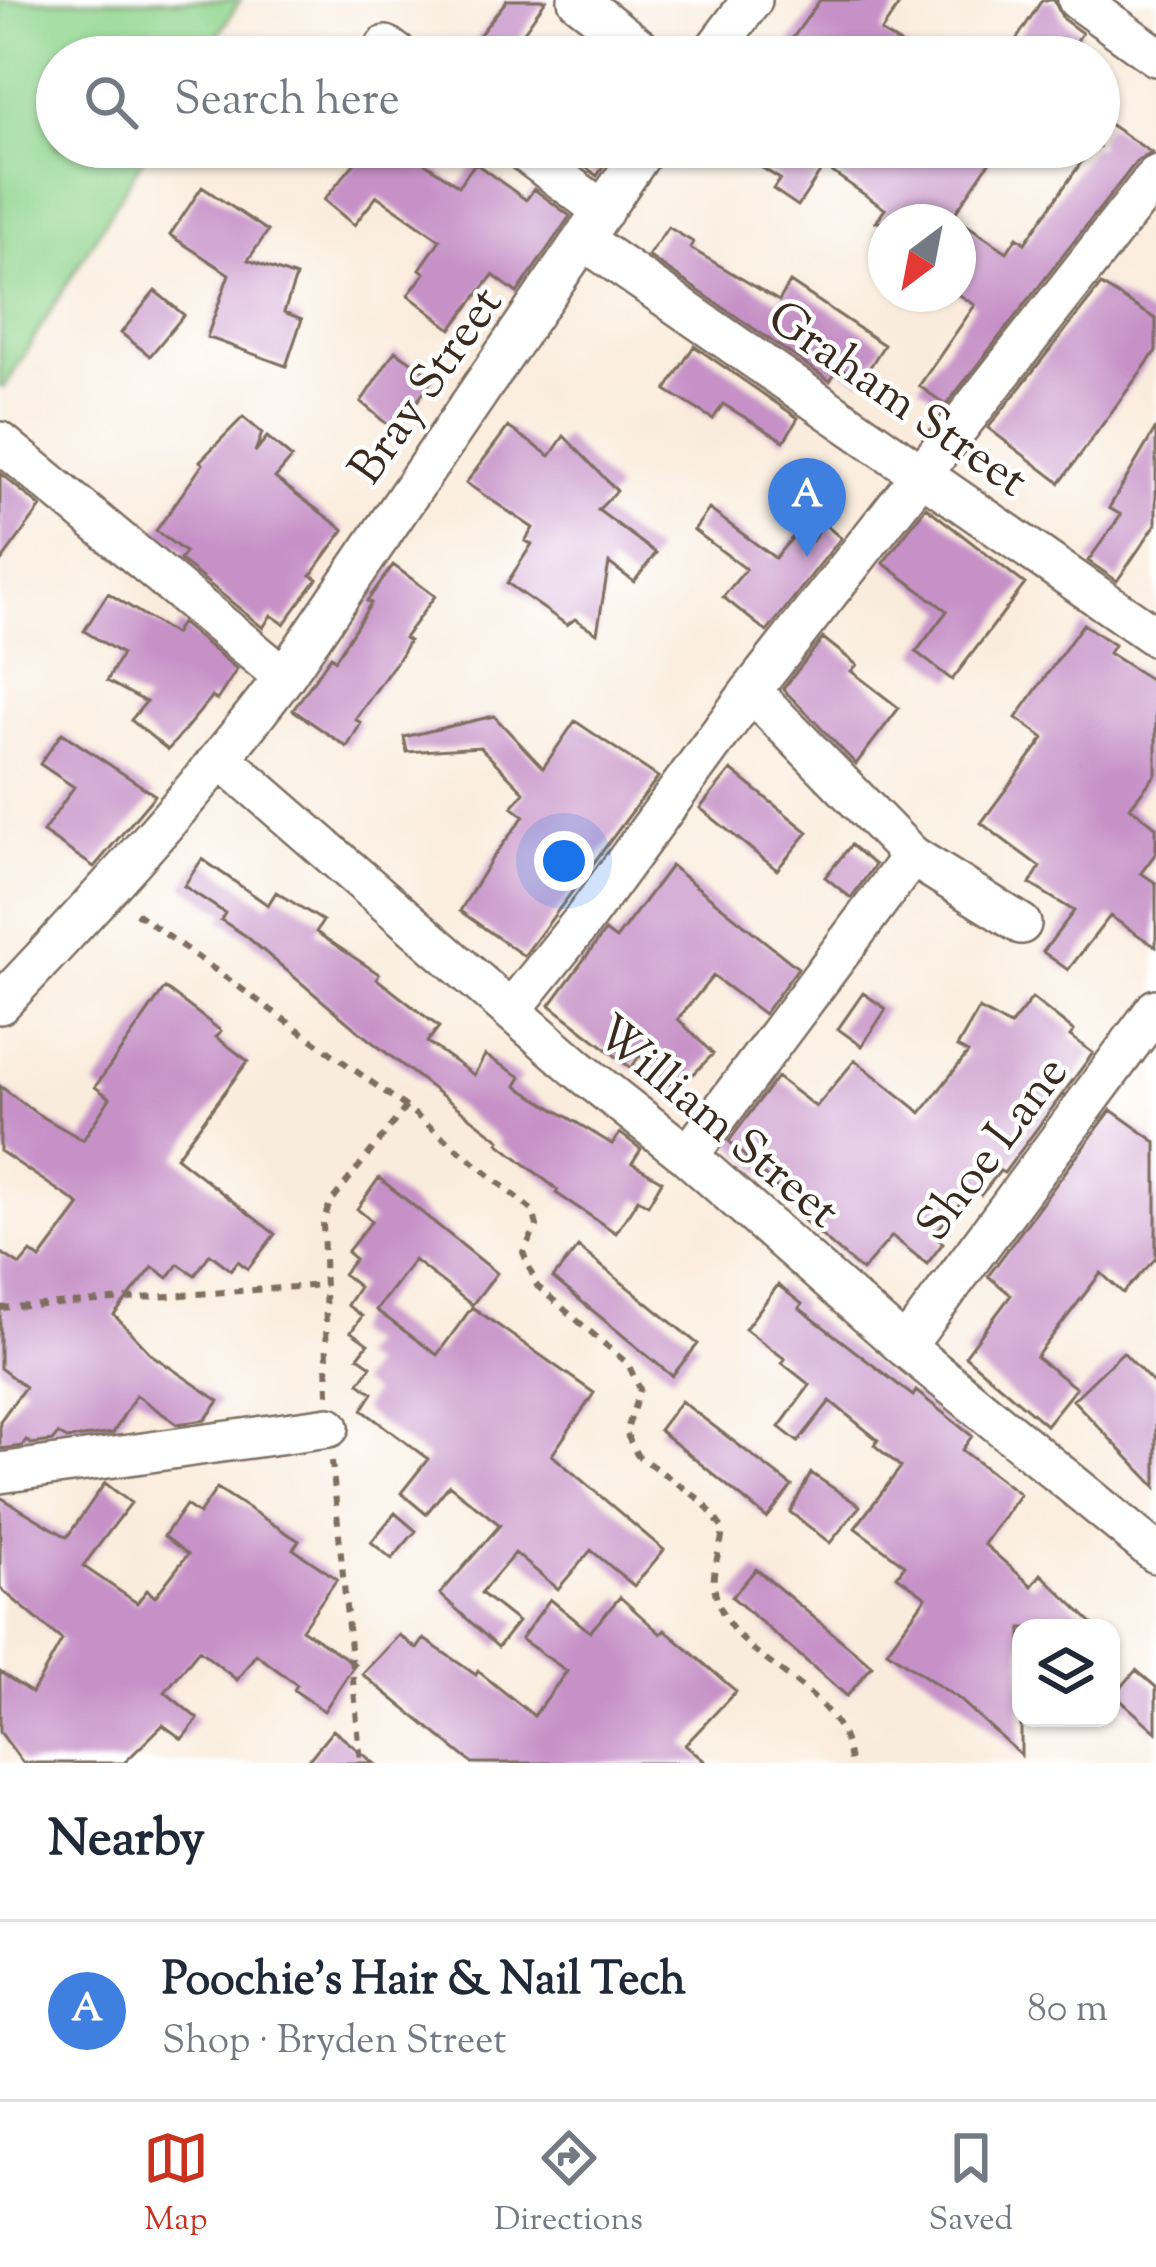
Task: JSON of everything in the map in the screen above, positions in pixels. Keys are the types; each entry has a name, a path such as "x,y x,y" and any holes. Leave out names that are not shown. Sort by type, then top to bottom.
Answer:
{"street":[{"path":"578,0 624,36"},
{"path":"725,36 752,0"},
{"path":"1078,0 1156,56"},
{"name":"Graham Street","path":"538,168 593,226 922,475 1156,637"},
{"name":"Bray Street","path":"0,1004 222,759 284,676 632,168"},
{"path":"512,1010 751,691 1156,176"},
{"path":"0,442 284,676"},
{"path":"751,691 912,856 1021,924"},
{"name":"William Street","path":"222,759 905,1347 1156,1553"},
{"path":"688,1156 912,856"},
{"name":"Shoe Lane","path":"905,1347 1156,1009"},
{"path":"0,1473 329,1427"}],"path":[{"path":"106,891 406,1107 533,1211 537,1226 523,1252 537,1286 628,1364 640,1389 626,1433 637,1455 702,1501 723,1529 713,1582 725,1621 830,1711 848,1740 850,1763"},
{"path":"0,1308 324,1285"}],"green space":[{"path":"0,0 240,0 218,36 36,36 36,168 137,168 4,388 0,387"}],"building":[{"path":"507,0 546,0 521,36 479,36"},
{"path":"820,0 902,0 881,32 888,36 794,36"},
{"path":"1042,0 1054,0 1063,19 1082,33 1080,36 1019,36"},
{"path":"1120,131 1152,153 1137,161 946,405 919,386 970,312 976,312 976,231 1007,252 1017,237 1025,243 1077,168 1120,168"},
{"path":"351,168 432,168 459,186 472,168 482,168 526,200 534,189 570,216 517,293 493,275 451,329 408,295 425,273 420,269 440,240 377,196 354,225 324,200"},
{"path":"762,168 823,168 798,206 773,189 780,179"},
{"path":"827,168 986,168 961,204 878,204"},
{"path":"202,187 268,231 248,260 296,277 284,312 302,319 286,366 207,337 229,274 170,235"},
{"path":"668,227 693,242 690,248 779,301 790,282 884,345 861,381 839,367 830,381 648,256"},
{"path":"1101,285 1156,319 1156,351 1060,483 988,428"},
{"path":"155,291 184,315 150,356 121,333"},
{"path":"694,346 798,418 784,441 723,404 713,419 666,390"},
{"path":"395,351 434,377 396,432 361,402"},
{"path":"243,417 262,433 255,452 267,437 292,458 275,478 344,530 311,575 317,579 284,624 271,615 263,628 180,560 185,552 156,531 203,464 200,461"},
{"path":"508,427 550,456 564,436 617,491 598,510 656,553 634,582 609,563 597,633 575,619 567,625 507,583 532,544 525,541 533,528 466,483"},
{"path":"1156,428 1156,524 1117,581 1088,561 1121,515 1109,508"},
{"path":"0,473 41,507 0,563"},
{"path":"926,507 1025,584 952,680 916,652 947,611 883,563"},
{"path":"709,509 775,558 798,531 812,541 824,524 841,538 767,632 723,597 746,569 694,530"},
{"path":"393,565 435,596 355,719 361,723 347,747 293,710 331,656 335,660"},
{"path":"108,593 174,634 181,623 237,669 217,700 212,697 168,750 131,720 146,702 107,681 122,654 84,631"},
{"path":"1083,624 1114,645 1109,653 1156,683 1156,774 1130,807 1156,827 1156,853 1141,873 1156,883 1156,947 1110,916 1068,970 1043,952 1074,911 1030,884 1040,867 981,823 1044,738 1016,718"},
{"path":"823,638 857,665 851,671 899,708 856,764 783,689"},
{"path":"494,716 543,768 575,721 658,777 524,956 460,911 524,816 512,807 524,792 480,747 407,752 404,737"},
{"path":"62,733 155,795 94,867 43,832 74,787 40,764"},
{"path":"731,770 808,832 777,870 700,808"},
{"path":"851,845 875,865 851,898 825,877"},
{"path":"202,859 268,905 276,892 323,921 316,932 379,974 377,979 439,1027 427,1042 474,1075 485,1055 521,1077 516,1086 612,1144 620,1133 641,1149 632,1163 662,1181 648,1205 638,1199 616,1233 556,1193 500,1140 221,920 225,913 184,886"},
{"path":"671,866 798,968 764,1014 713,976 678,1019 713,1054 677,1091 640,1055 631,1068 550,1005 605,931 616,939"},
{"path":"165,988 221,1031 216,1037 248,1061 176,1157 275,1234 248,1269 238,1261 231,1270 210,1254 195,1275 178,1264 168,1278 153,1267 114,1315 152,1355 219,1401 205,1420 177,1424 136,1395 113,1433 67,1439 58,1434 52,1441 31,1444 26,1440 22,1446 0,1449 0,1421 25,1387 0,1368 0,1252 20,1265 31,1252 40,1259 80,1205 0,1151 0,1086 83,1140 110,1098 95,1087"},
{"path":"863,993 886,1009 862,1046 838,1029"},
{"path":"1032,998 1074,1031 1070,1036 1093,1053 1004,1173 1000,1171 981,1195 972,1189 933,1235 943,1243 927,1264 892,1236 862,1271 793,1211 796,1206 729,1141 777,1077 816,1107 855,1060 921,1113 968,1053 957,1047 979,1009 1010,1026"},
{"path":"1111,1110 1156,1142 1156,1258 1123,1293 1101,1273 1036,1357 1076,1388 1046,1425 965,1356 1011,1295 988,1276"},
{"path":"379,1178 497,1273 472,1305 414,1260 376,1310 437,1355 472,1307 594,1393 552,1455 664,1550 634,1586 591,1550 558,1589 515,1553 481,1593 518,1622 498,1647 440,1594 500,1525 449,1485 426,1514 401,1493 428,1459 362,1410 373,1393 359,1383 371,1366 358,1357 368,1344 351,1332 362,1316 347,1305 359,1287 343,1274 355,1259 347,1252 372,1221 357,1209"},
{"path":"578,1247 698,1344 672,1376 553,1278"},
{"path":"778,1285 802,1304 799,1308 972,1436 962,1450 1020,1494 984,1544 1032,1586 1041,1574 1088,1619 1012,1619 1012,1727 1021,1727 1021,1755 959,1699 887,1651 926,1597 897,1576 905,1565 855,1528 901,1467 874,1445 878,1440 830,1401 798,1442 779,1427 810,1385 745,1329"},
{"path":"1123,1352 1156,1386 1156,1487 1073,1400"},
{"path":"681,1401 792,1486 767,1518 659,1430"},
{"path":"811,1473 860,1506 830,1543 790,1512"},
{"path":"105,1483 131,1503 83,1566 137,1603 147,1590 155,1597 188,1554 164,1536 186,1505 199,1514 217,1488 299,1541 293,1549 337,1579 302,1629 355,1664 324,1711 256,1654 237,1680 199,1650 165,1692 198,1719 182,1739 163,1725 124,1763 23,1763 0,1732 0,1672 32,1693 62,1640 0,1588 0,1497 67,1537"},
{"path":"395,1513 416,1531 392,1559 371,1542"},
{"path":"756,1569 872,1666 847,1696 732,1597"},
{"path":"620,1597 736,1691 685,1745 707,1763 472,1763 362,1674 399,1635 417,1649 424,1639 476,1675 478,1671 534,1716 567,1671 521,1639 550,1599 590,1632"},
{"path":"1136,1670 1156,1687 1156,1732 1120,1700 1120,1689"},
{"path":"333,1730 374,1763 306,1763"}],"place":[{"name":"Poochie's Hair & Nail Tech","path":"807,557"}]}
